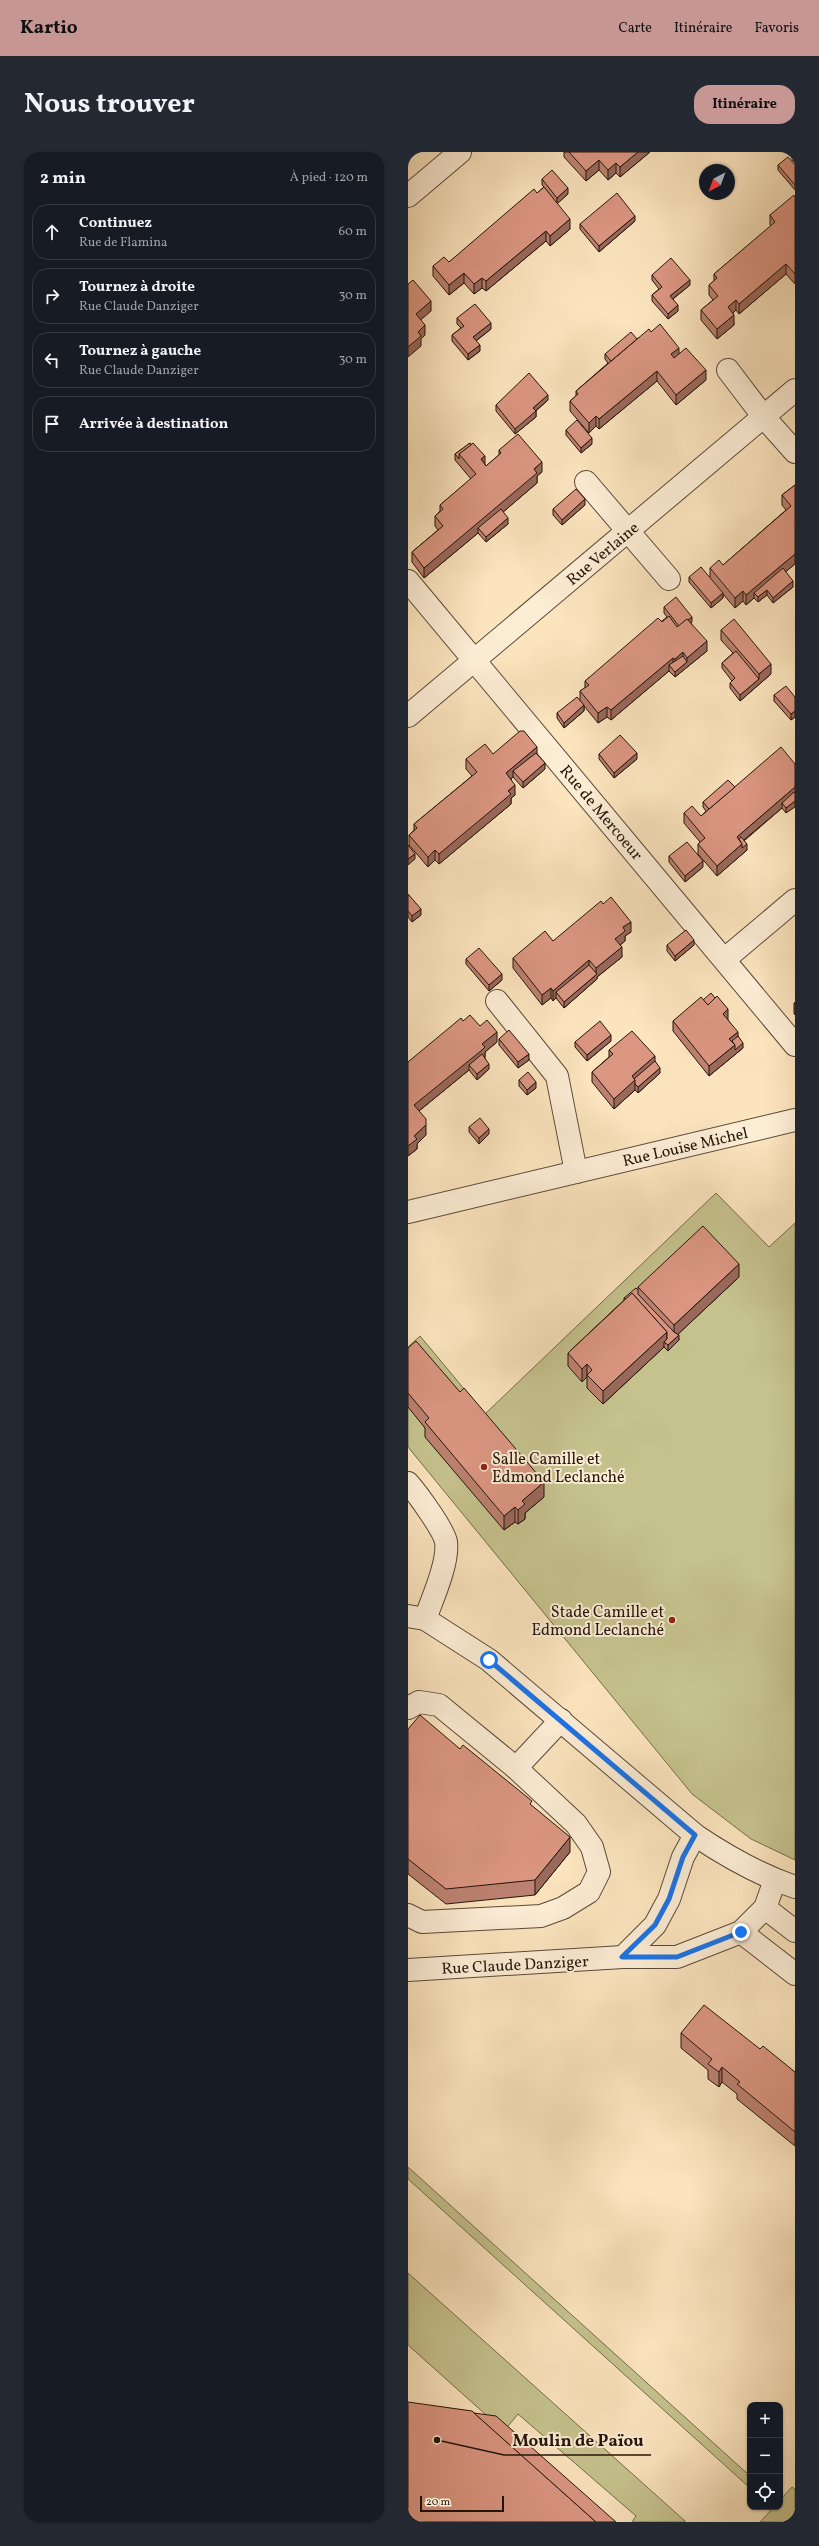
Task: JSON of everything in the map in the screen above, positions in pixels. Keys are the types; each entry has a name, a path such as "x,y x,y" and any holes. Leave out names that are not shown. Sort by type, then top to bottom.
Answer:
{"street":[{"path":"408,196 460,152"},
{"path":"728,370 763,416 795,452"},
{"name":"Rue Verlaine","path":"408,716 795,390"},
{"path":"586,482 627,532 669,579"},
{"name":"Rue de Mercoeur","path":"408,581 725,959 795,1045"},
{"path":"725,959 795,900"},
{"path":"497,1001 557,1076 576,1172"},
{"name":"Rue Louise Michel","path":"408,1212 795,1120"},
{"path":"408,1483 420,1498 446,1542 443,1572 417,1618 489,1660 695,1835 716,1849 775,1880 795,1887"},
{"path":"408,1708 419,1702 439,1705 516,1768 576,1824 592,1847 599,1872 588,1892 563,1908 541,1916 422,1922 408,1915"},
{"path":"516,1768 561,1720"},
{"path":"622,1957 655,1925 669,1899 683,1857 695,1835"},
{"name":"Rue Claude Danziger","path":"408,1970 622,1957 677,1957 741,1932 765,1908 775,1880"},
{"path":"765,1908 795,1931"},
{"path":"741,1932 795,1974"}],"shaded area":[{"name":"Stade Camille et Edmond Leclanché","path":"716,1193 769,1247 795,1223 795,1860 751,1839 692,1794 408,1447 408,1347 420,1336 485,1414"},
{"path":"408,2167 747,2473 747,2485 408,2179"},
{"path":"408,2273 685,2522 632,2522 636,2516 518,2414 504,2431 408,2345"},
{"path":"792,2487 795,2489 795,2522 760,2522 771,2510 783,2510 783,2497"}],"building":[{"path":"569,152 638,152 620,167 616,163 608,170 599,160 586,171"},
{"path":"788,157 795,165 795,185 778,165"},
{"path":"552,170 568,188 557,198 542,179"},
{"path":"544,187 570,219 550,236 546,231 486,281 482,278 474,284 464,273 449,285 433,266 444,257 449,262 534,189 537,193"},
{"path":"617,193 635,216 599,246 580,224"},
{"path":"794,195 795,274 786,264 739,304 736,300 728,307 734,315 717,329 701,310 718,296 709,285 717,278 714,274 775,222 770,215"},
{"path":"671,258 690,280 670,296 678,305 668,314 652,295 662,287 652,275"},
{"path":"413,280 431,301 416,314 425,325 418,332 421,336 408,347 408,284"},
{"path":"475,304 491,323 473,337 480,345 468,354 452,335 464,326 457,318"},
{"path":"660,324 679,348 671,354 674,358 686,348 706,370 676,395 657,371 599,419 596,416 589,423 570,401 578,394 576,391 649,329 651,332"},
{"path":"631,332 637,339 611,361 605,354"},
{"path":"529,373 548,395 533,408 536,411 515,429 496,405"},
{"path":"577,420 592,438 581,448 566,430"},
{"path":"518,434 542,462 534,469 537,473 424,568 412,552 443,526 435,516 443,509 440,505 476,474 459,454 473,443 485,456 481,459 486,466 501,453 499,450"},
{"path":"470,443 471,445 459,454 459,459 455,454"},
{"path":"795,485 795,554 746,595 743,591 735,598 710,568 719,560 723,565 791,506 782,495"},
{"path":"576,489 585,499 562,520 553,509"},
{"path":"501,509 508,518 486,537 478,528"},
{"path":"701,567 723,593 711,603 689,577"},
{"path":"783,568 793,581 773,598 767,590 758,597 754,593"},
{"path":"676,597 692,617 688,620 687,619 679,626 664,607"},
{"path":"669,616 677,627 687,619 707,641 687,658 683,652 675,659 673,658 611,710 607,707 598,713 580,691 589,685 585,681 658,618 662,622"},
{"path":"734,619 771,664 759,674 721,630"},
{"path":"736,651 759,679 740,695 730,683 735,678 722,663"},
{"path":"683,656 687,662 675,672 669,665"},
{"path":"786,686 795,697 795,711 791,714 774,695"},
{"path":"577,697 584,705 564,723 557,713"},
{"path":"520,731 524,731 537,747 506,773 515,785 508,791 511,794 439,854 435,850 428,857 409,835 417,828 414,824 477,772 466,759 485,744 493,754"},
{"path":"620,735 637,753 614,773 599,754"},
{"path":"781,747 795,764 795,787 737,837 742,844 717,866 698,844 705,838 684,813 692,806 701,816"},
{"path":"536,753 545,763 523,782 513,771"},
{"path":"728,780 735,787 709,809 703,802"},
{"path":"794,792 795,801 786,808 782,803"},
{"path":"741,837 747,844 742,848 742,844 739,839"},
{"path":"687,842 703,861 685,876 669,856"},
{"path":"408,845 415,854 408,859"},
{"path":"408,894 421,909 412,916 408,911"},
{"path":"611,897 631,922 623,927 625,931 615,939 622,947 596,968 589,960 553,991 551,988 542,995 513,958 545,931 553,941 601,901 603,904"},
{"path":"686,930 694,940 675,956 667,945"},
{"path":"479,948 502,974 489,985 466,959"},
{"path":"589,965 597,974 564,1002 556,992"},
{"path":"711,993 715,998 708,1005 703,1000"},
{"path":"717,996 728,1009 723,1014 738,1032 729,1039 735,1045 709,1066 673,1021 701,997 708,1005"},
{"path":"470,1015 480,1026 487,1020 497,1032 482,1044 485,1047 482,1050 414,1105 426,1119 426,1125 414,1136 417,1139 408,1146 408,1062 461,1018 463,1021"},
{"path":"600,1021 611,1035 587,1055 575,1042"},
{"path":"509,1030 529,1054 518,1062 499,1039"},
{"path":"632,1031 655,1056 632,1076 635,1080 614,1099 592,1072 613,1054 609,1050"},
{"path":"738,1036 743,1043 735,1050 735,1045 732,1041"},
{"path":"482,1054 489,1064 477,1074 469,1065"},
{"path":"655,1061 660,1068 638,1087 635,1084 634,1079"},
{"path":"528,1072 536,1082 527,1090 519,1080"},
{"path":"480,1118 489,1129 479,1138 469,1127"},
{"path":"703,1226 739,1264 674,1325 638,1287"},
{"path":"636,1288 638,1290 638,1294 674,1332 679,1335 668,1345 664,1342 667,1339 667,1332 632,1293 626,1299 624,1298"},
{"path":"632,1293 667,1332 603,1391 587,1375 592,1370 587,1364 582,1369 568,1353"},
{"name":"Salle Camille et Edmond Leclanché","path":"416,1341 460,1392 464,1388 544,1482 522,1501 525,1504 518,1510 515,1507 504,1516 425,1422 429,1418 408,1393 408,1348"},
{"path":"420,1715 460,1749 463,1745 532,1801 530,1804 570,1837 535,1880 446,1889 408,1859 408,1729"},
{"path":"704,2005 760,2049 763,2046 795,2072 795,2132 737,2084 740,2082 722,2067 719,2072 708,2064 712,2059 681,2033"},
{"path":"408,2402 472,2411 596,2522 408,2522"},
{"path":"474,2413 496,2416 616,2522 596,2522"}],"place":[{"name":"Salle Camille et Edmond Leclanché","path":"484,1467"},
{"name":"Stade Camille et Edmond Leclanché","path":"672,1620"},
{"name":"Moulin de Païou","path":"437,2440"}],"route":[{"path":"489,1660 695,1835 683,1857 669,1899 655,1925 622,1957 677,1957 741,1932"}]}
